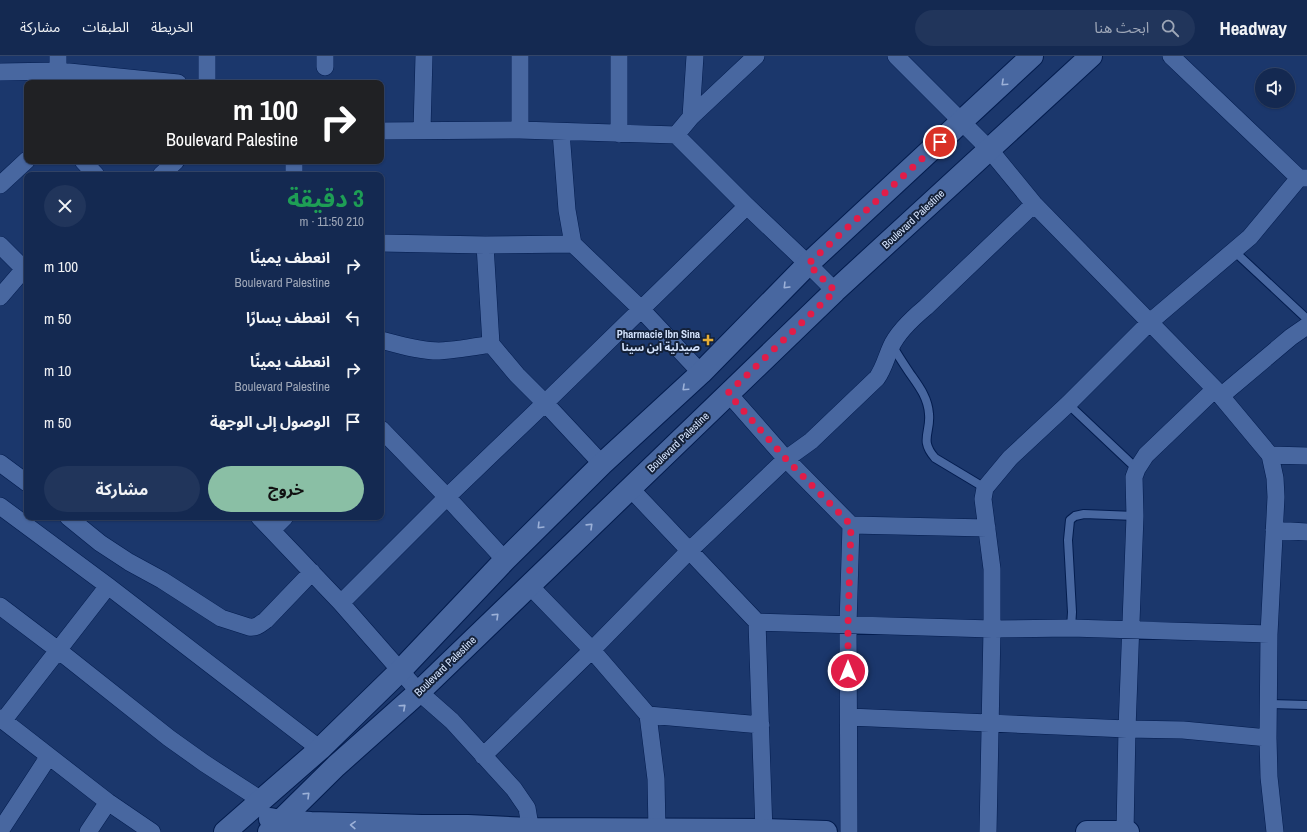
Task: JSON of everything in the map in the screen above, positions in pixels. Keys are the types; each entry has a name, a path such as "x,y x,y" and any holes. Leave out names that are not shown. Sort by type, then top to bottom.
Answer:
{"street":[{"path":"207,56 207,80"},
{"path":"422,130 424,56"},
{"path":"520,56 520,130"},
{"path":"619,56 619,134"},
{"path":"691,116 695,56"},
{"path":"676,135 691,116 756,56"},
{"path":"896,56 989,148 1034,204 1218,392 1270,456 1275,478 1275,490 1269,634 1268,738 1269,777 1275,832"},
{"path":"239,822 320,749 400,671 505,560 602,464 701,373 808,264 1032,56"},
{"name":"Boulevard Palestine","path":"275,826 336,766 419,692 835,291 989,148 1091,56"},
{"path":"988,832 992,570 984,499 985,488 1010,458 1068,404 1150,322 1250,237 1303,178 1172,56"},
{"path":"0,72 58,70 150,80"},
{"path":"384,131 520,130 676,135 835,291"},
{"path":"561,132 567,210 573,244 641,310 701,373"},
{"path":"0,185 24,163"},
{"path":"86,164 93,172"},
{"path":"164,172 173,164"},
{"path":"483,756 592,650 689,551 786,459 811,441 877,378 892,346 912,318 926,307 1034,204"},
{"path":"341,603 447,497 747,206"},
{"path":"384,243 485,245 573,244"},
{"path":"0,245 24,268"},
{"path":"485,245 491,344 517,375 602,464"},
{"path":"0,297 24,272"},
{"path":"1125,832 1130,630 1135,516 1134,477 1146,455 1218,392 1290,337 1307,326"},
{"path":"384,341 406,347 439,351 491,344"},
{"path":"728,393 786,459 851,525 987,528"},
{"path":"384,432 505,560"},
{"path":"1270,456 1307,456"},
{"path":"0,463 24,481"},
{"path":"630,488 757,622 764,831"},
{"path":"0,506 108,586 320,749"},
{"path":"72,520 100,543 162,580 221,618 249,627 259,626 266,620 312,572"},
{"path":"262,520 341,603 419,692 452,722 521,798 527,808 531,830"},
{"path":"272,530 282,520"},
{"path":"848,832 848,625 851,525"},
{"path":"1274,530 1307,532"},
{"path":"529,585 592,650 648,715 656,779 658,830"},
{"path":"108,586 2,719 108,802 152,832"},
{"path":"0,606 169,738 204,763 239,822"},
{"path":"757,622 992,629 1071,628 1269,634"},
{"path":"648,715 761,725"},
{"path":"849,717 1183,730 1268,738"},
{"path":"0,831 49,756"},
{"path":"88,832 108,802"},
{"path":"239,822 275,826 468,826 531,830 826,832"},
{"path":"1088,832 1128,832"}],"lane":[{"path":"1234,251 1307,319"},
{"path":"892,346 922,390 926,399 930,417 927,446 929,451 935,458 985,488"},
{"path":"1068,404 1137,469"},
{"path":"1071,628 1072,612 1068,540 1070,520 1073,517 1084,514 1135,516"},
{"path":"1269,704 1307,706"}],"place":[{"name":"Pharmacie Ibn Sina صيدلية ابن سينا","path":"708,340"}],"route":[{"path":"848,671 851,525 786,459 728,393 835,291 808,264 940,142"}]}
